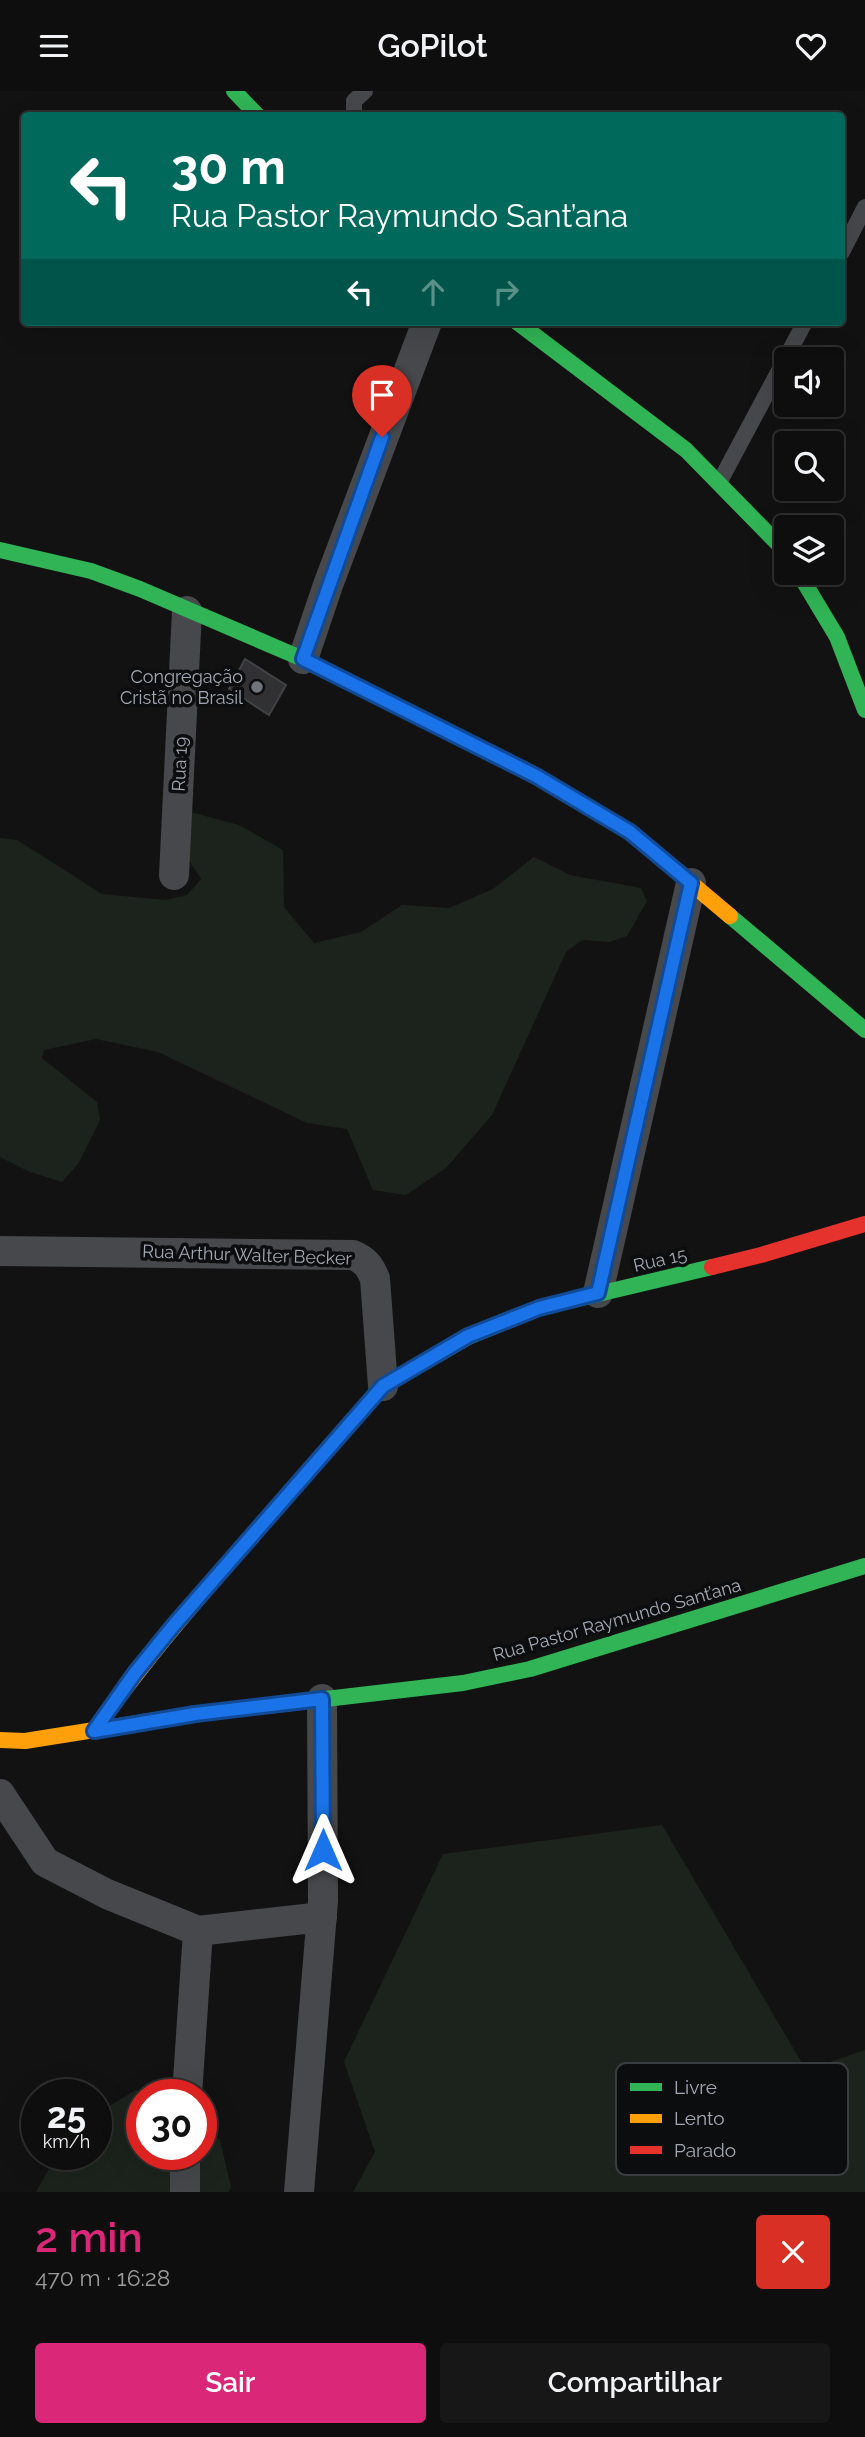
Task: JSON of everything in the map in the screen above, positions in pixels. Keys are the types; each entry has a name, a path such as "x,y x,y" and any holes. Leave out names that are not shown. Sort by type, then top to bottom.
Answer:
{"street":[{"path":"234,91 254,112"},
{"path":"303,659 425,326"},
{"path":"522,326 686,450 774,540"},
{"path":"0,550 91,571 140,589 303,659 536,776 630,832 865,1030"},
{"path":"806,585 837,638 865,710"},
{"name":"Rua 19","path":"174,876 187,611"},
{"path":"598,1293 691,883"},
{"name":"Rua 15","path":"94,1731 135,1673 174,1625 383,1386 468,1336 539,1308 734,1262 865,1224"},
{"name":"Rua Arthur Walter Becker","path":"0,1251 353,1255 364,1259 375,1279 383,1386"},
{"name":"Rua Pastor Raymundo Sant’ana","path":"8,1746 195,1714 463,1683 530,1669 865,1566"},
{"path":"299,2192 322,1917 322,1699"},
{"path":"0,1794 45,1862 107,1894 198,1931 322,1917"},
{"path":"188,2079 198,1931"},
{"path":"185,2170 185,2192"}],"lane":[{"path":"354,112 354,101 365,91"},
{"path":"845,246 865,207"},
{"path":"719,483 803,326"}],"shaded area":[{"path":"183,810 239,825 283,850 284,907 314,943 361,932 402,905 449,908 493,889 534,857 570,875 641,888 647,901 627,936 609,942 582,940 566,952 492,1115 446,1168 406,1195 373,1190 347,1129 307,1123 158,1052 96,1039 44,1050 42,1058 97,1102 100,1120 78,1164 62,1182 30,1172 0,1157 0,838 17,840 102,894 166,900 187,895 201,879 174,838"},
{"path":"662,1825 802,2063 616,2063 616,2175 848,2175 848,2063 827,2063 865,2050 865,2192 353,2192 375,2152 344,2062 443,1854"},
{"path":"126,2096 126,2170 217,2170 217,2138 220,2140 231,2187 229,2192 36,2192 48,2170 112,2170 112,2104"}],"building":[{"name":"Congregação Cristã no Brasil","path":"245,659 286,685 269,715 229,689"}],"traffic: fast":[{"path":"234,91 254,112"},
{"path":"522,326 686,450 774,540"},
{"path":"0,550 91,571 140,589 303,659 530,773"},
{"path":"806,585 837,637 865,710"},
{"path":"730,916 865,1030"},
{"path":"275,1509 383,1386 468,1337 539,1308 712,1267"},
{"path":"300,1702 463,1683 530,1669 865,1566"}],"traffic: slow":[{"path":"530,773 630,832 730,916"},
{"path":"94,1731 159,1646 275,1509"},
{"path":"0,1740 25,1741 195,1714 300,1702"}],"traffic: jam":[{"path":"712,1267 865,1224"}],"place":[{"name":"Congregação Cristã no Brasil","path":"257,687"}],"route":[{"path":"323,1850 322,1699 195,1714 94,1731 135,1673 174,1625 383,1386 468,1336 539,1308 598,1293 691,883 630,832 536,776 303,659 382,437"}]}
